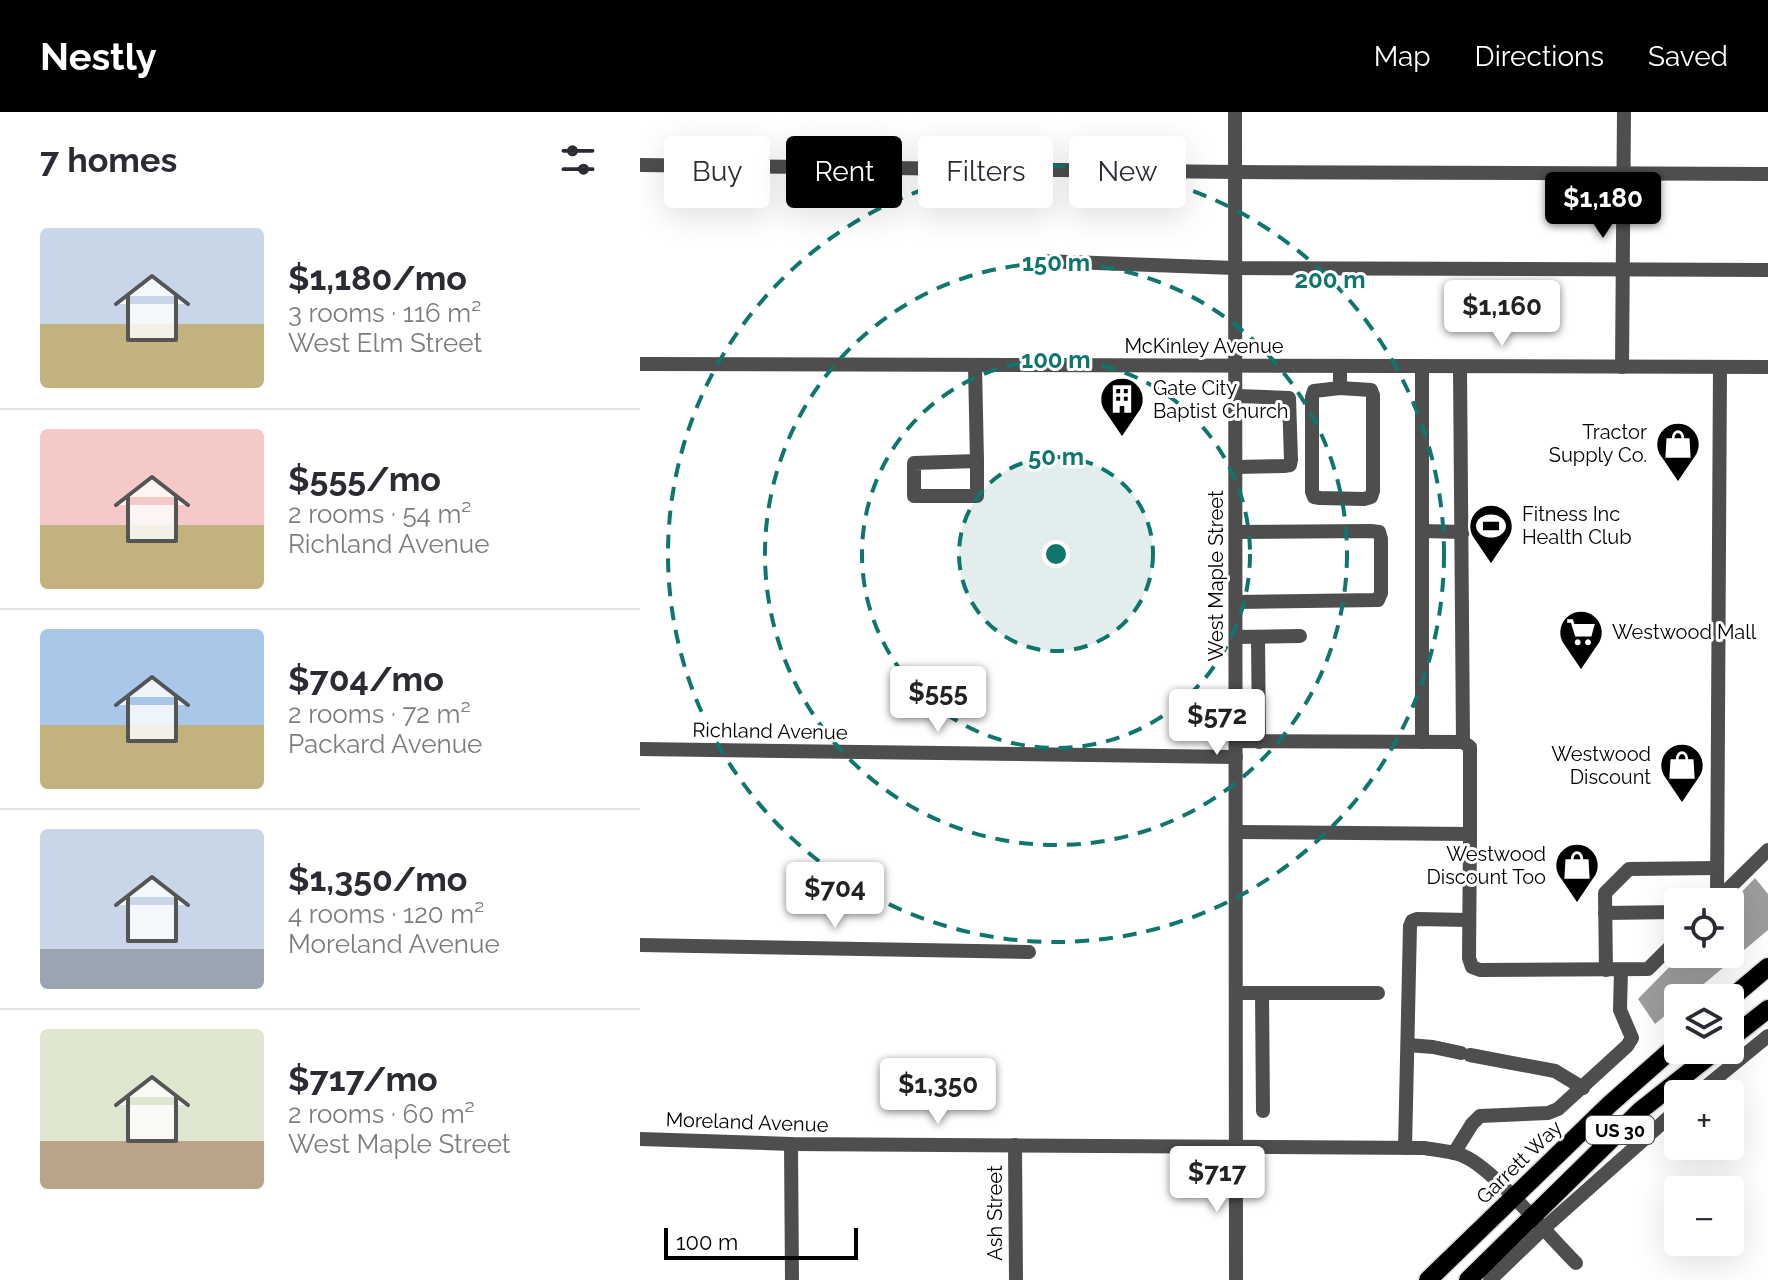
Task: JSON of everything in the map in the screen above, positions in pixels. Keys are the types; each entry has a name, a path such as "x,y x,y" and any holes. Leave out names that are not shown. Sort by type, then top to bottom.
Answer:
{"main road":[{"path":"1744,987 1768,967"},
{"path":"1744,1028 1768,1009"},
{"name":"Garrett Way","path":"1428,1280 1610,1104 1664,1056"},
{"name":"US 30","path":"1468,1280 1536,1223 1641,1110 1699,1064"}],"street":[{"name":"West Maple Street","path":"1235,112 1236,1280"},
{"path":"1622,367 1624,112"},
{"path":"640,165 1768,174"},
{"path":"1042,261 1235,268 1768,270"},
{"name":"McKinley Avenue","path":"640,364 1768,367"},
{"path":"975,365 977,461 977,496 914,496 914,463 977,461"},
{"path":"1340,366 1340,388"},
{"path":"1422,366 1422,742"},
{"path":"1460,367 1463,742"},
{"path":"1716,888 1720,367"},
{"path":"1319,388 1340,388 1364,388 1371,390 1373,395 1373,491 1371,497 1364,499 1320,498 1314,497 1312,492 1312,397 1319,388"},
{"path":"1236,467 1284,466 1290,465 1291,460 1289,398 1237,396"},
{"path":"1422,531 1463,532"},
{"path":"1236,532 1379,532 1381,539 1381,593 1378,600 1236,602"},
{"path":"1236,637 1300,636"},
{"path":"1258,637 1259,742"},
{"path":"1236,741 1463,742 1470,747 1469,958 1472,967 1480,970 1648,969 1664,953"},
{"name":"Richland Avenue","path":"640,749 1236,757"},
{"path":"1236,832 1470,834"},
{"path":"1729,888 1768,850"},
{"path":"1454,1153 1480,1116 1548,1113 1558,1109 1632,1038 1620,1010 1605,913 1605,893 1629,869 1717,868"},
{"path":"1605,913 1664,912"},
{"path":"1405,1148 1412,921 1469,920"},
{"path":"640,945 1029,952"},
{"path":"1236,993 1378,993"},
{"path":"1262,993 1263,1111"},
{"path":"1714,1080 1768,1036"},
{"path":"1408,1045 1555,1071 1583,1088"},
{"path":"1490,1280 1536,1223 1664,1120"},
{"name":"Moreland Avenue","path":"640,1139 791,1144 1405,1148 1454,1153 1463,1155 1478,1166 1514,1197 1576,1263"},
{"path":"791,1144 792,1280"},
{"name":"Ash Street","path":"1015,1145 1016,1280"}],"shaded area":[{"path":"1755,878 1768,894 1768,930 1744,950 1744,889"},
{"path":"1668,968 1723,968 1704,984 1664,984 1664,1017 1655,1024 1638,999"}],"place":[{"name":"Gate City Baptist Church","path":"1122,438"},
{"name":"Tractor Supply Co.","path":"1678,483"},
{"name":"Fitness Inc Health Club","path":"1491,565"},
{"name":"Westwood Mall","path":"1581,671"},
{"name":"Westwood Discount","path":"1682,804"},
{"name":"Westwood Discount Too","path":"1577,904"}]}
